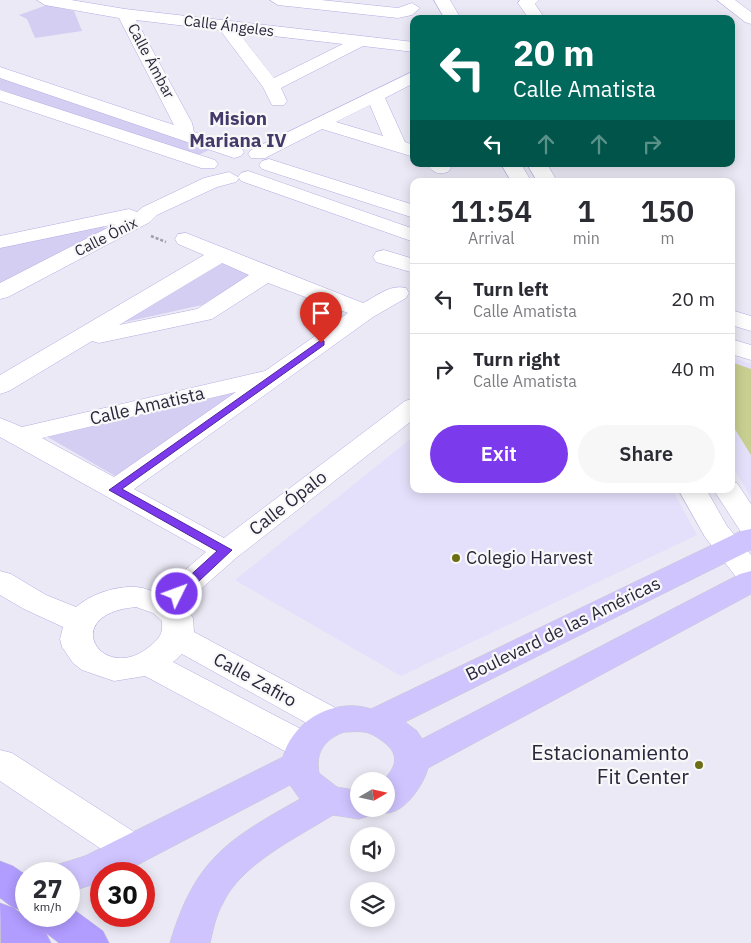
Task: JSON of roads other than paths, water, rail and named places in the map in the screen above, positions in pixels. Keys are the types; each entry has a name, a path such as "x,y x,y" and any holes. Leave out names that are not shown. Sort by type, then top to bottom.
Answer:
{"highway":[{"path":"13,892 31,943"},
{"path":"68,927 89,943"}],"main road":[{"name":"Boulevard de las Américas","path":"376,721 740,543"},
{"path":"413,760 751,581"},
{"path":"80,873 94,869 132,850 302,755 316,732 334,722 362,718 391,727 402,736 410,747 413,760 410,775 401,788 395,792"},
{"path":"302,755 302,775 308,785 344,803"},
{"path":"190,943 198,915 210,889 230,865 254,846 344,803"}],"street":[{"name":"Calle Ángeles","path":"45,0 125,14 410,47"},
{"path":"278,0 402,13 421,7"},
{"path":"333,0 350,3 353,6 351,8"},
{"path":"442,0 451,15"},
{"path":"531,0 526,3 534,15"},
{"path":"725,0 750,18"},
{"name":"Calle Ámbar","path":"125,14 183,122 186,136"},
{"path":"735,19 750,18"},
{"path":"225,25 274,93 359,42"},
{"path":"0,72 410,211"},
{"path":"264,160 320,123 410,78"},
{"path":"0,95 221,174 410,235"},
{"path":"375,96 396,144"},
{"path":"320,123 410,149"},
{"path":"221,174 217,156 234,152"},
{"path":"221,174 263,172 264,160"},
{"path":"513,167 519,178"},
{"path":"539,167 546,178"},
{"name":"Calle Ónix","path":"0,292 116,226 143,218 150,211 221,174"},
{"path":"0,242 116,226"},
{"path":"186,239 219,255 366,312"},
{"path":"0,386 219,255"},
{"path":"384,257 410,265"},
{"path":"78,340 204,314 266,274"},
{"name":"Calle Amatista","path":"114,490 366,312 398,293"},
{"path":"735,318 751,324"},
{"path":"735,347 751,353"},
{"name":"Calle Amatista","path":"9,431 276,375"},
{"name":"Calle Ópalo","path":"165,604 226,550 410,409"},
{"name":"Calle Amatista","path":"9,431 226,550"},
{"path":"696,493 740,543 751,575"},
{"path":"730,493 751,526"},
{"path":"0,581 35,602 80,622"},
{"path":"136,597 151,599 165,604 175,613 179,625 178,637 161,657 130,668 112,668 96,664 84,656 77,646 76,634 80,622 90,612 103,604 119,598 136,597"},
{"name":"Calle Zafiro","path":"178,637 334,722"},
{"name":"Calle Zafiro","path":"148,663 302,755"},
{"path":"0,763 132,850"}],"place":[{"name":"Colegio Harvest","path":"456,558"},
{"name":"Estacionamiento Fit Center","path":"699,765"}],"district":[{"name":"Mision Mariana IV","path":"238,129"}]}
